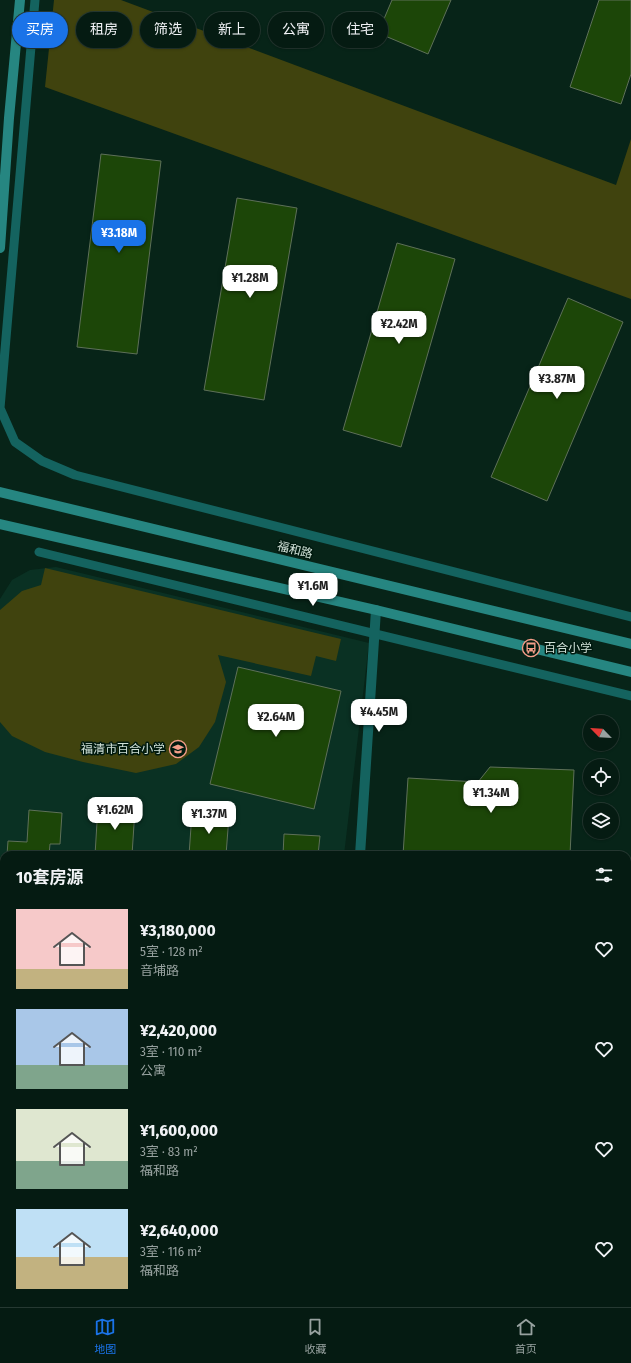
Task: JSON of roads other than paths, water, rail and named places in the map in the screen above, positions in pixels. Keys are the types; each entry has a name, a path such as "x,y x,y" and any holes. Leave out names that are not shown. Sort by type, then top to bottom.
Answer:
{"street":[{"path":"0,248 9,118 20,0"},
{"name":"福和路","path":"0,492 631,644"},
{"path":"0,524 376,610 631,672"},
{"path":"360,851 376,610"}],"lane":[{"path":"35,0 0,408 15,442 42,461 75,475 631,617"},
{"path":"39,552 631,696"}],"place":[{"name":"百合小学","path":"531,648"},
{"name":"福清市百合小学","path":"178,749"}]}
